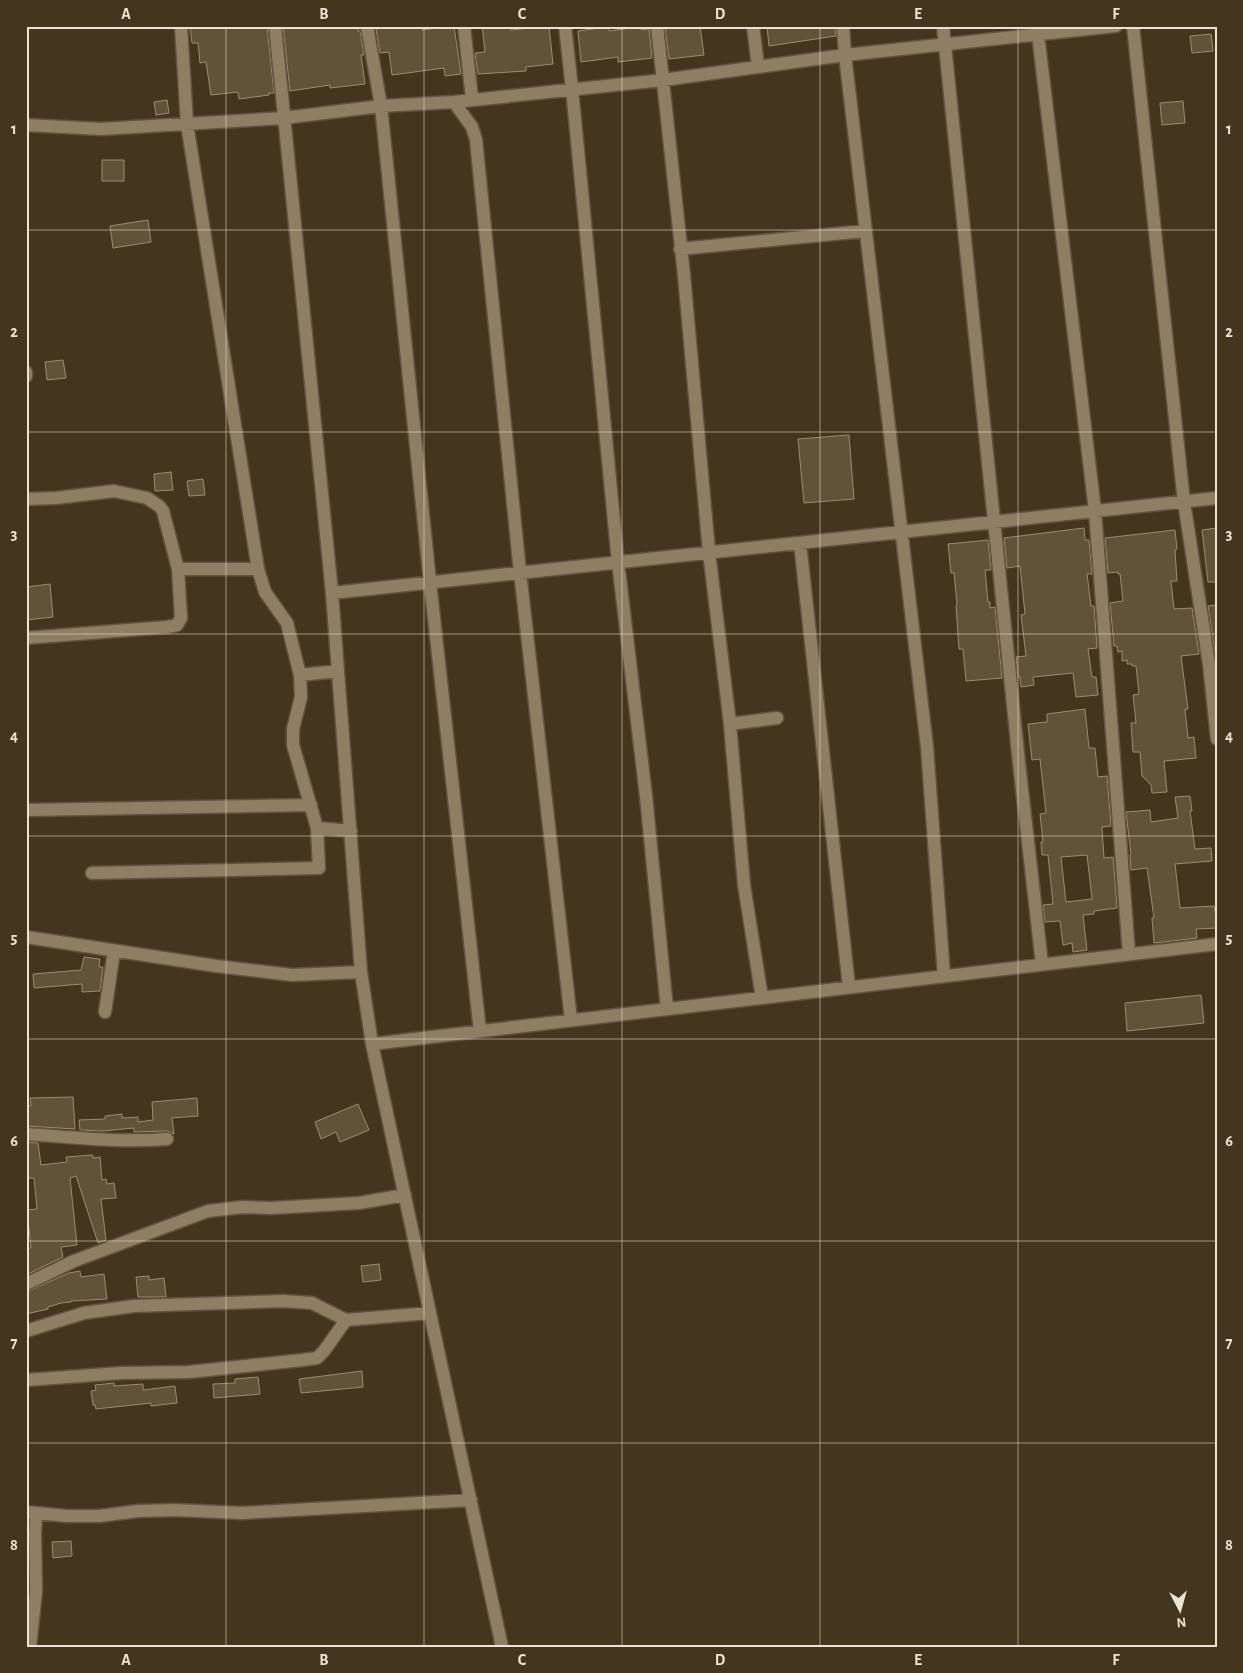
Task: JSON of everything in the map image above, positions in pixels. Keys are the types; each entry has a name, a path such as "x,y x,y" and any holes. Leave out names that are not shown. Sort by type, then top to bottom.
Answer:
{"street":[{"path":"92,873 319,868 317,828 293,745 293,729 301,697 300,675 287,623 265,592 258,569 188,124 180,26"},
{"path":"275,26 332,593 362,972 372,1044 502,1647"},
{"path":"367,26 381,106 430,582 480,1031"},
{"path":"464,26 472,99"},
{"path":"565,26 618,562 646,796 667,1009"},
{"path":"657,26 684,275 709,552 730,724 744,885 762,998"},
{"path":"753,26 758,66"},
{"path":"843,26 865,231 926,747 944,976"},
{"path":"943,26 1018,763 1042,964"},
{"path":"26,125 101,129 284,118 381,106 454,102 663,80 845,55 945,45 1038,30 1116,26"},
{"path":"1133,26 1184,502 1209,664 1217,739"},
{"path":"1038,30 1095,511 1129,954"},
{"path":"454,102 472,127 476,140 520,572 570,1020"},
{"path":"680,249 865,231"},
{"path":"26,499 56,498 114,491 147,498 159,506 163,511 178,568 181,618 177,625 167,627 26,638"},
{"path":"332,593 1217,498"},
{"path":"800,543 849,987"},
{"path":"178,568 258,569"},
{"path":"300,675 338,671"},
{"path":"730,724 777,718"},
{"path":"26,810 311,805"},
{"path":"317,828 350,832"},
{"path":"26,937 216,966 292,975 362,972"},
{"path":"372,1044 1217,944"},
{"path":"105,1012 114,951"},
{"path":"26,1134 113,1140 143,1141 167,1139"},
{"path":"26,1284 74,1262 208,1211 243,1207 271,1208 359,1203 405,1195"},
{"path":"26,1331 84,1313 134,1306 283,1301 312,1303 346,1320 430,1313"},
{"path":"26,1380 122,1373 189,1372 317,1358 346,1320"},
{"path":"30,1647 36,1591 31,1513 99,1516 138,1511 175,1510 242,1513 471,1500"}],"building":[{"path":"190,26 267,26 274,93 239,99 238,92 211,95 206,62 200,63 198,43 192,43"},
{"path":"283,26 357,26 358,31 360,31 364,55 361,55 365,84 330,88 330,85 290,91"},
{"path":"395,26 422,26 422,30 454,26 461,74 445,76 444,68 392,75 389,52 380,53 376,29"},
{"path":"482,26 511,26 511,30 549,26 553,64 526,67 526,71 478,74 475,53 485,52"},
{"path":"700,26 704,55 669,59 665,27"},
{"path":"767,26 835,26 836,36 769,46"},
{"path":"608,27 609,31 640,27 641,30 649,29 652,58 618,62 618,57 581,62 578,31"},
{"path":"1211,34 1213,51 1192,53 1190,36"},
{"path":"167,100 169,113 156,115 154,102"},
{"path":"1183,101 1185,123 1162,125 1160,103"},
{"path":"102,160 124,160 124,181 102,181"},
{"path":"148,220 151,242 113,248 110,226"},
{"path":"63,360 66,378 47,380 45,362"},
{"path":"849,435 854,499 804,503 798,439"},
{"path":"171,472 173,490 155,491 154,474"},
{"path":"203,479 205,495 189,496 187,481"},
{"path":"1084,528 1085,540 1089,540 1092,574 1087,574 1091,606 1094,606 1097,648 1088,649 1092,677 1096,677 1098,695 1076,697 1073,673 1033,677 1034,685 1021,687 1016,657 1026,656 1021,615 1025,614 1020,566 1007,568 1004,538"},
{"path":"1217,528 1217,582 1208,582 1202,530"},
{"path":"1175,530 1177,581 1171,581 1174,609 1192,608 1199,654 1181,656 1188,709 1185,709 1188,738 1194,737 1196,758 1164,761 1167,792 1152,793 1151,785 1142,776 1140,752 1133,752 1131,723 1136,723 1133,695 1139,694 1136,666 1127,664 1127,660 1122,661 1122,651 1118,652 1117,646 1114,646 1110,603 1123,601 1120,574 1118,572 1108,573 1105,538"},
{"path":"988,540 991,570 985,570 988,602 990,602 990,608 995,607 1002,678 966,681 963,649 959,649 954,573 951,573 948,544"},
{"path":"50,584 53,617 26,620 26,587"},
{"path":"1217,605 1217,653 1215,653 1208,606"},
{"path":"1085,709 1089,748 1095,748 1098,777 1107,776 1111,826 1102,827 1104,858 1113,857 1117,908 1094,911 1094,914 1083,915 1087,950 1073,952 1072,943 1063,945 1060,921 1045,922 1043,905 1053,904 1048,855 1042,855 1041,842 1043,842 1040,814 1046,813 1040,759 1032,760 1028,724 1047,722 1047,714","holes":["1087,855 1092,899 1066,902 1061,857"]},
{"path":"1190,796 1195,849 1211,848 1212,861 1175,864 1180,908 1214,906 1215,911 1217,911 1217,928 1196,929 1197,938 1154,943 1152,918 1154,918 1147,868 1131,870 1126,812 1150,810 1151,822 1178,818 1175,797"},
{"path":"84,957 100,959 99,967 103,967 100,991 82,992 82,984 34,988 33,974 81,970"},
{"path":"1201,995 1204,1023 1127,1031 1125,1003"},
{"path":"73,1097 75,1129 26,1126 26,1105 31,1106 30,1098"},
{"path":"197,1098 198,1116 172,1118 174,1134 167,1131 134,1132 134,1128 103,1131 80,1130 79,1120 105,1119 105,1116 122,1114 122,1118 138,1117 138,1122 153,1120 152,1102"},
{"path":"358,1104 369,1130 340,1142 336,1132 321,1139 315,1122"},
{"path":"26,1142 38,1143 41,1165 67,1162 66,1157 93,1155 93,1158 100,1157 102,1180 106,1179 107,1184 114,1183 116,1198 101,1199 106,1240 98,1243 76,1176 70,1178 77,1245 61,1247 63,1257 26,1275 27,1248 31,1248 27,1210 37,1209 34,1178 26,1178"},
{"path":"379,1264 381,1280 363,1282 361,1266"},
{"path":"80,1271 81,1277 104,1274 107,1299 71,1301 26,1314 26,1292 69,1273"},
{"path":"149,1276 149,1280 164,1278 166,1297 138,1297 136,1277"},
{"path":"362,1371 363,1387 301,1393 299,1379"},
{"path":"258,1377 260,1394 214,1398 213,1384 235,1383 235,1379"},
{"path":"114,1383 114,1386 143,1384 143,1390 175,1386 177,1403 151,1406 151,1403 96,1409 95,1405 93,1405 91,1391 96,1390 95,1385"},
{"path":"71,1541 72,1556 53,1558 52,1542"}]}
